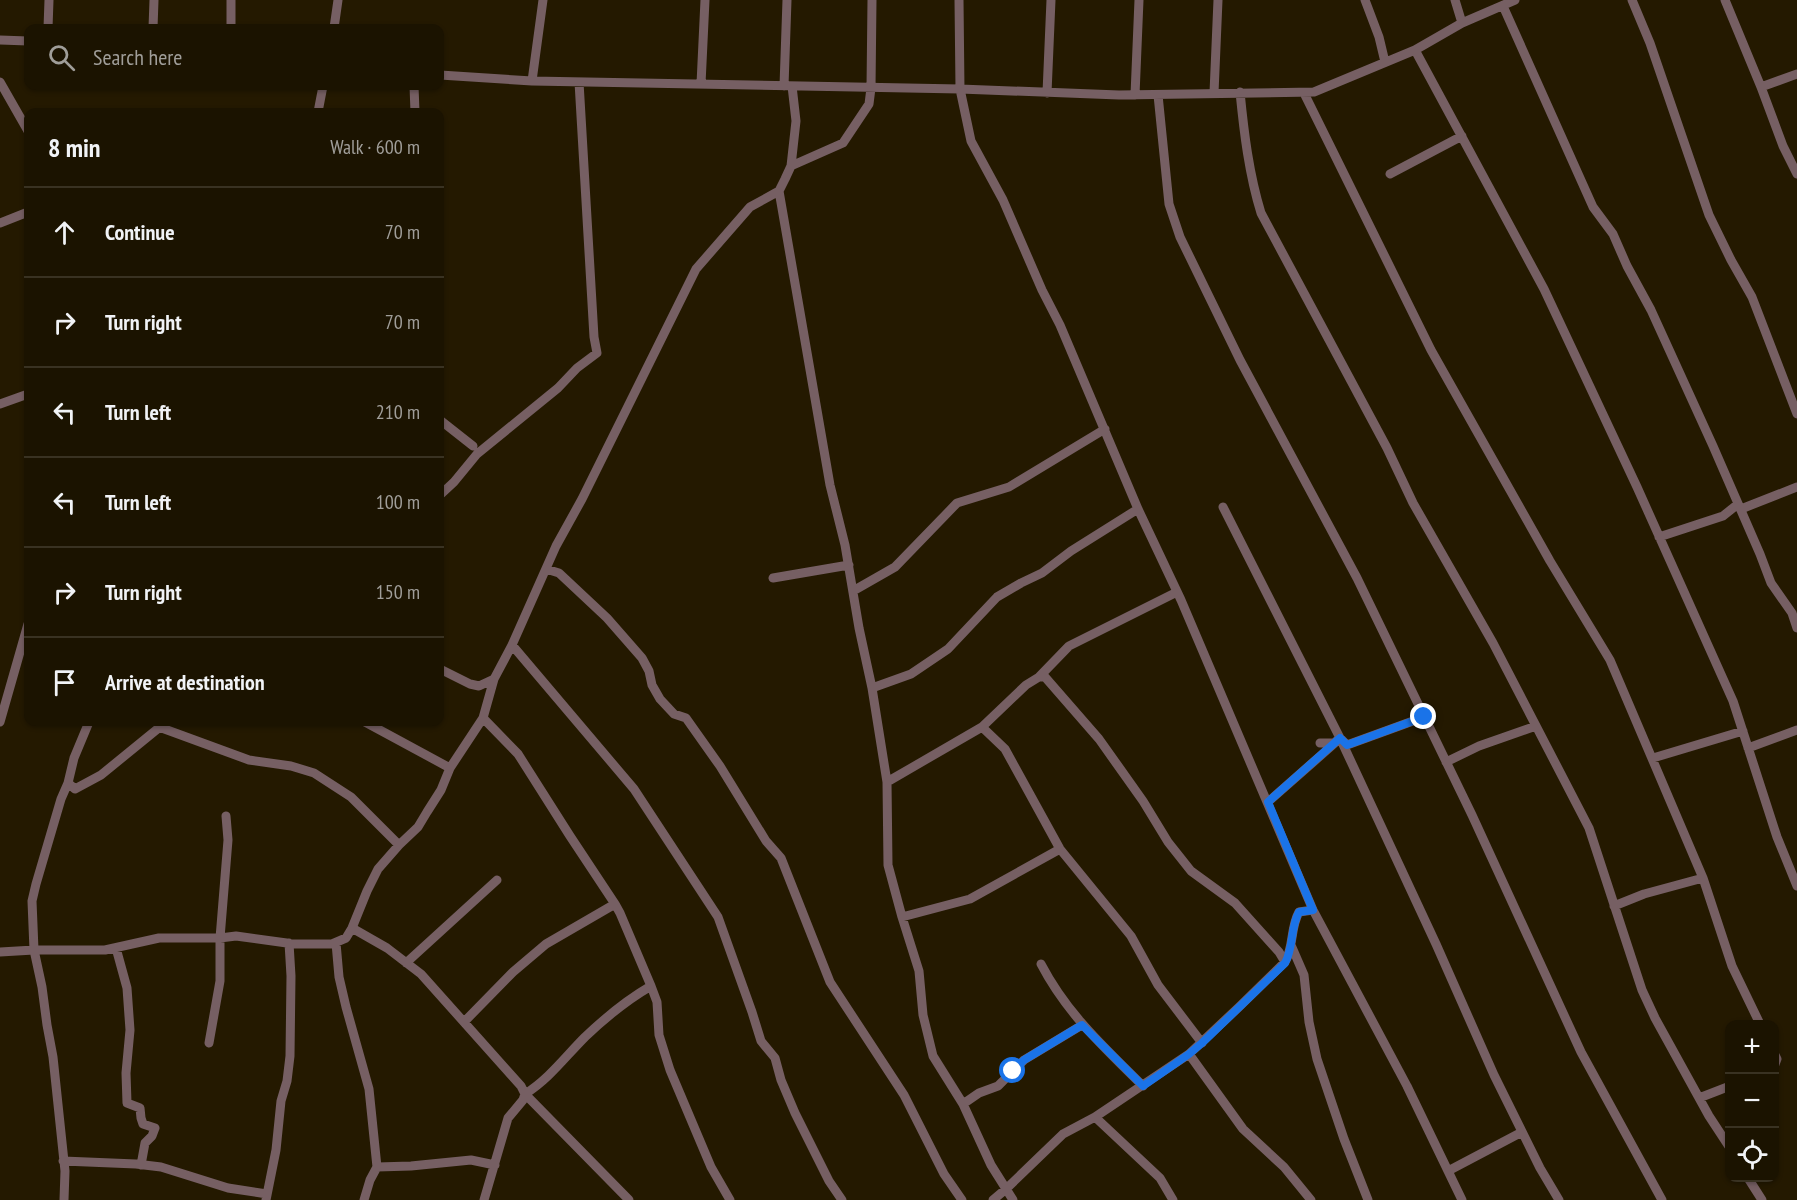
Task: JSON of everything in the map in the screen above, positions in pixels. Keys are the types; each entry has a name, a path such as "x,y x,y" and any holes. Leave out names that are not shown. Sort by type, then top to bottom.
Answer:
{"street":[{"path":"48,24 49,0"},
{"path":"153,24 154,0"},
{"path":"231,0 231,24"},
{"path":"335,24 338,0"},
{"path":"532,81 543,0"},
{"path":"701,84 705,0"},
{"path":"0,952 105,950 159,938 236,936 289,943 336,943 346,938 378,869 418,827 441,790 450,768 483,718 494,678 696,269 750,207 779,191 791,166 796,121 788,86 787,0"},
{"path":"791,166 843,143 869,104 872,88 872,0"},
{"path":"959,0 960,90 971,141 1003,200 1105,429 1313,910 1407,1086 1462,1200"},
{"path":"1047,93 1051,0"},
{"path":"1135,95 1139,0"},
{"path":"1214,93 1218,0"},
{"path":"1365,0 1379,37 1385,63"},
{"path":"1455,0 1462,23"},
{"path":"444,75 532,81 1135,95 1304,93 1314,92 1415,50 1462,23 1515,0"},
{"path":"1632,0 1650,43 1709,215 1752,297 1797,414"},
{"path":"1725,0 1783,146 1797,174"},
{"path":"1503,6 1593,207 1613,234 1651,310 1771,583 1791,613 1797,628"},
{"path":"0,40 24,41"},
{"path":"1415,50 1544,289 1659,537 1733,701 1777,837 1797,886"},
{"path":"1761,87 1797,74"},
{"path":"0,82 24,124"},
{"path":"444,491 477,454 597,353 594,337 579,82"},
{"path":"319,108 322,90"},
{"path":"414,90 415,108"},
{"path":"1240,92 1244,132 1261,213 1387,448 1413,503 1493,643 1589,828 1642,990 1699,1098 1725,1140"},
{"path":"1304,93 1431,350 1550,561 1610,660 1703,878 1732,966 1758,1020"},
{"path":"1158,95 1169,204 1180,237 1240,360 1357,578 1472,815 1581,1052 1662,1200"},
{"path":"1390,174 1462,136"},
{"path":"779,191 830,485 849,565 872,688 887,782 888,864 919,971 923,1015 933,1056 963,1104 991,1165 1013,1200"},
{"path":"0,224 24,214"},
{"path":"1787,384 1797,380"},
{"path":"0,404 24,395"},
{"path":"444,423 473,446"},
{"path":"853,591 895,567 957,503 1009,487 1105,429"},
{"path":"1659,537 1723,516 1739,506 1797,487"},
{"path":"1223,507 1340,738 1494,1075 1559,1200"},
{"path":"872,688 911,674 948,649 997,597 1042,573 1071,551 1138,509"},
{"path":"772,578 849,565"},
{"path":"546,569 559,573 607,618 642,658 660,699 674,714 686,718 720,766 766,841 781,858 830,982 904,1095 944,1174 962,1200"},
{"path":"887,782 982,727 1026,685 1039,677 1069,646 1177,592"},
{"path":"0,722 24,638"},
{"path":"512,645 634,789 718,916 761,1041 775,1058 781,1080 795,1113 829,1181 842,1200"},
{"path":"444,671 479,686 494,678"},
{"path":"1039,677 1045,677 1050,681 1099,739 1143,801 1168,842 1191,871 1235,903 1279,952 1285,963"},
{"path":"1340,738 1347,745 1424,717"},
{"path":"483,718 518,754 620,913 657,1002 659,1035 670,1070 711,1167 730,1200"},
{"path":"64,1200 63,1161 53,1057 34,950 32,901 61,799 87,726"},
{"path":"68,783 75,789 101,775 161,726"},
{"path":"168,726 249,760 291,766 314,773 351,797 399,845"},
{"path":"373,726 450,768"},
{"path":"1446,762 1479,746 1536,726"},
{"path":"982,727 1005,749 1060,849 1131,936 1158,985 1202,1043"},
{"path":"1748,748 1797,730"},
{"path":"1653,758 1743,731"},
{"path":"1320,743 1334,742 1340,738"},
{"path":"1268,802 1340,738"},
{"path":"209,1043 220,981 220,938 228,840 226,816"},
{"path":"902,917 970,899 1060,849"},
{"path":"1614,906 1644,894 1703,878"},
{"path":"406,963 497,880"},
{"path":"464,1022 513,972 546,944 615,904"},
{"path":"993,1200 1063,1134 1095,1118 1202,1043 1285,963 1289,956 1295,920 1299,912 1313,910"},
{"path":"352,928 387,948 421,974 517,1080 525,1094 628,1200"},
{"path":"63,1161 161,1167 266,1197 276,1149 281,1101 287,1081 290,1056 289,943"},
{"path":"336,943 339,977 369,1089 377,1167 364,1200"},
{"path":"1291,945 1304,975 1309,1022 1317,1059 1344,1139 1368,1200"},
{"path":"116,948 127,987 129,1019 127,1103 140,1108 143,1124 155,1128 152,1136 145,1143 141,1165"},
{"path":"1041,964 1050,982 1082,1025 1143,1086"},
{"path":"484,1200 508,1118 523,1100 525,1094 545,1079 612,1012 625,1001 651,986"},
{"path":"963,1104 979,1093 998,1086 1024,1060 1082,1025"},
{"path":"1189,1054 1243,1129 1284,1167 1311,1200"},
{"path":"1699,1098 1725,1088"},
{"path":"1095,1118 1160,1178 1173,1200"},
{"path":"1448,1171 1522,1132"},
{"path":"377,1167 471,1160 495,1165"},
{"path":"1751,1182 1762,1200"}],"route":[{"path":"1013,1071 1024,1060 1082,1025 1143,1086 1202,1043 1285,963 1289,956 1295,920 1299,912 1313,910 1268,802 1340,738 1347,745 1424,717"}]}
